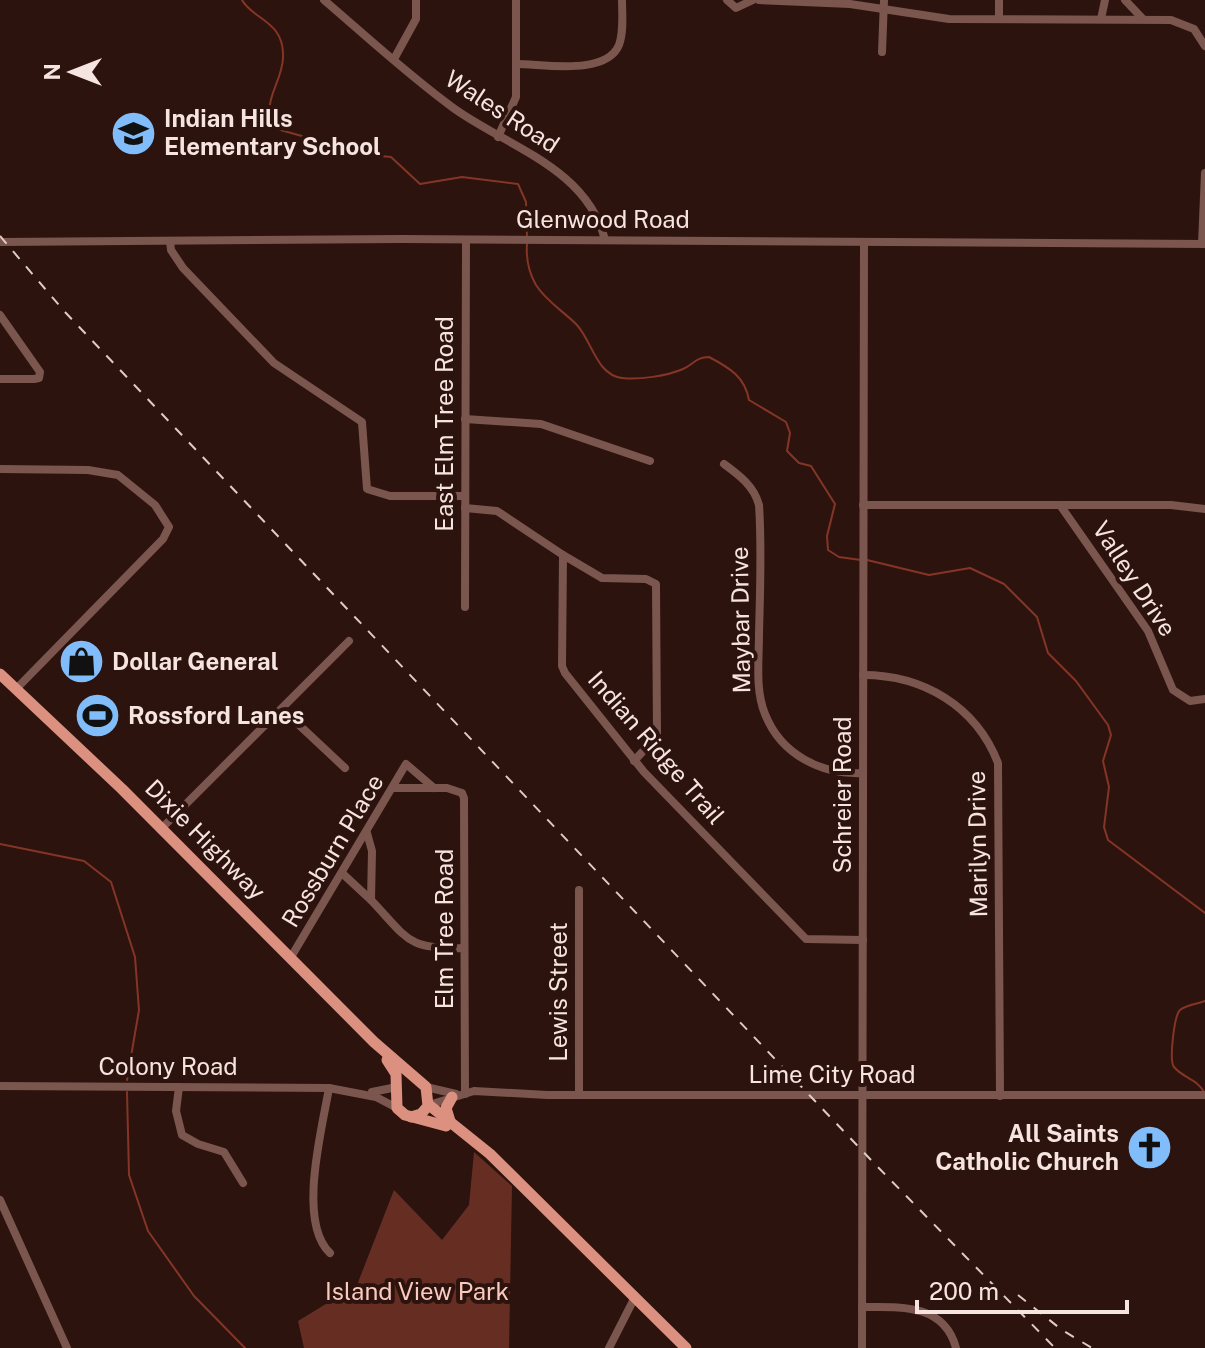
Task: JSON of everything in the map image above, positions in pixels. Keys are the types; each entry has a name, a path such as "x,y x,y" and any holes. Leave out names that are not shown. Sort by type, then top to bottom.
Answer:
{"main road":[{"name":"Dixie Highway","path":"0,674 18,687 162,828 374,1042 424,1085"},
{"name":"Dixie Highway","path":"374,1042 394,1070 397,1108"},
{"path":"397,1087 409,1080 424,1085 429,1105 475,1141 686,1348"},
{"path":"450,1122 446,1108 459,1095"},
{"path":"411,1117 421,1114 429,1105"},
{"path":"397,1108 411,1117 432,1120 475,1141"}],"street":[{"name":"Wales Road","path":"324,0 451,107 563,176 596,218 605,240"},
{"path":"394,59 416,19 416,0"},
{"path":"498,137 513,107 517,64 516,0"},
{"path":"517,64 584,64 605,60 620,41 622,0"},
{"path":"727,0 736,8 756,0 829,3 936,18 1142,19 1187,24 1205,46"},
{"path":"882,52 884,0"},
{"path":"999,0 999,19"},
{"path":"1101,19 1105,0"},
{"path":"1125,0 1142,19"},
{"path":"1203,244 1205,173"},
{"name":"East Elm Tree Road","path":"465,607 466,240"},
{"name":"Glenwood Road","path":"0,242 605,240 1203,244"},
{"path":"170,241 175,259 274,363 362,422 367,489 390,496 465,496"},
{"name":"Schreier Road","path":"862,1348 864,243"},
{"path":"0,315 40,372 39,378 34,379 0,379"},
{"path":"465,419 541,424 650,461"},
{"name":"Maybar Drive","path":"724,464 743,478 756,495 759,505 759,670 764,712 778,735 806,761 836,773 863,773"},
{"path":"0,469 88,470 118,475 155,505 169,527 163,539 18,687"},
{"name":"Valley Drive","path":"863,505 1171,505 1205,509"},
{"name":"Valley Drive","path":"1060,505 1148,631 1173,690 1190,701 1205,699"},
{"path":"465,508 497,511 602,578 646,579 656,584 657,736 634,761"},
{"name":"Indian Ridge Trail","path":"563,555 562,666 634,761 806,939 863,940"},
{"path":"162,828 349,641"},
{"name":"Marilyn Drive","path":"863,675 912,681 946,697 980,731 998,763 1001,794 1000,1096"},
{"path":"282,709 345,768"},
{"name":"Rossburn Place","path":"291,957 406,764 434,788"},
{"path":"394,788 434,788"},
{"name":"Elm Tree Road","path":"434,788 457,790 464,798 464,948 459,1095"},
{"path":"367,833 372,851 371,900"},
{"path":"343,874 412,944 425,949 464,948"},
{"name":"Lewis Street","path":"579,890 579,1094"},
{"name":"Lime City Road","path":"424,1085 459,1095 1201,1095"},
{"name":"Colony Road","path":"0,1086 357,1088 379,1092 397,1087"},
{"path":"179,1087 176,1111 182,1135 224,1152 243,1183"},
{"path":"330,1253 317,1239 314,1210 318,1153 332,1088"},
{"name":"Colony Road","path":"332,1088 376,1097 397,1108"},
{"name":"Lime City Road","path":"429,1105 459,1095"},
{"path":"0,1200 67,1348"},
{"path":"609,1348 625,1309 635,1297"},
{"path":"862,1307 912,1309 933,1315 946,1325 956,1348"}],"green space":[{"name":"Island View Park","path":"474,1152 512,1186 509,1348 304,1348 298,1321 357,1285 394,1190 442,1240 469,1205"}],"waterway":[{"path":"242,0 274,29 282,46 282,68 270,102 272,120 277,129 369,155 391,157 420,184 462,177 518,184 526,202 527,238"},
{"path":"527,244 528,265 536,285 582,331 606,371 622,378 645,378 683,369 698,359 709,357 735,374 744,385 749,400 786,422 790,433 787,451 799,463 811,466 835,504 827,536 828,550 839,557 861,560"},
{"path":"867,560 929,575 970,568 1004,584 1037,617 1048,653 1076,681 1108,725 1111,735 1103,761 1109,787 1104,827 1108,840 1205,913"},
{"path":"0,844 84,861 111,882 135,957 139,1010 127,1080"},
{"path":"1204,1092 1174,1067 1172,1056 1174,1029 1180,1010 1205,1001"},
{"path":"127,1092 129,1175 148,1231 194,1296 245,1348"}],"railway":[{"path":"0,236 64,311 871,1160 1055,1348"},
{"path":"1018,1295 1062,1330 1092,1348"}],"place":[{"name":"Indian Hills Elementary School","path":"133,133"},
{"name":"Dollar General","path":"81,662"},
{"name":"Rossford Lanes","path":"97,716"},
{"name":"All Saints Catholic Church","path":"1150,1148"}]}
